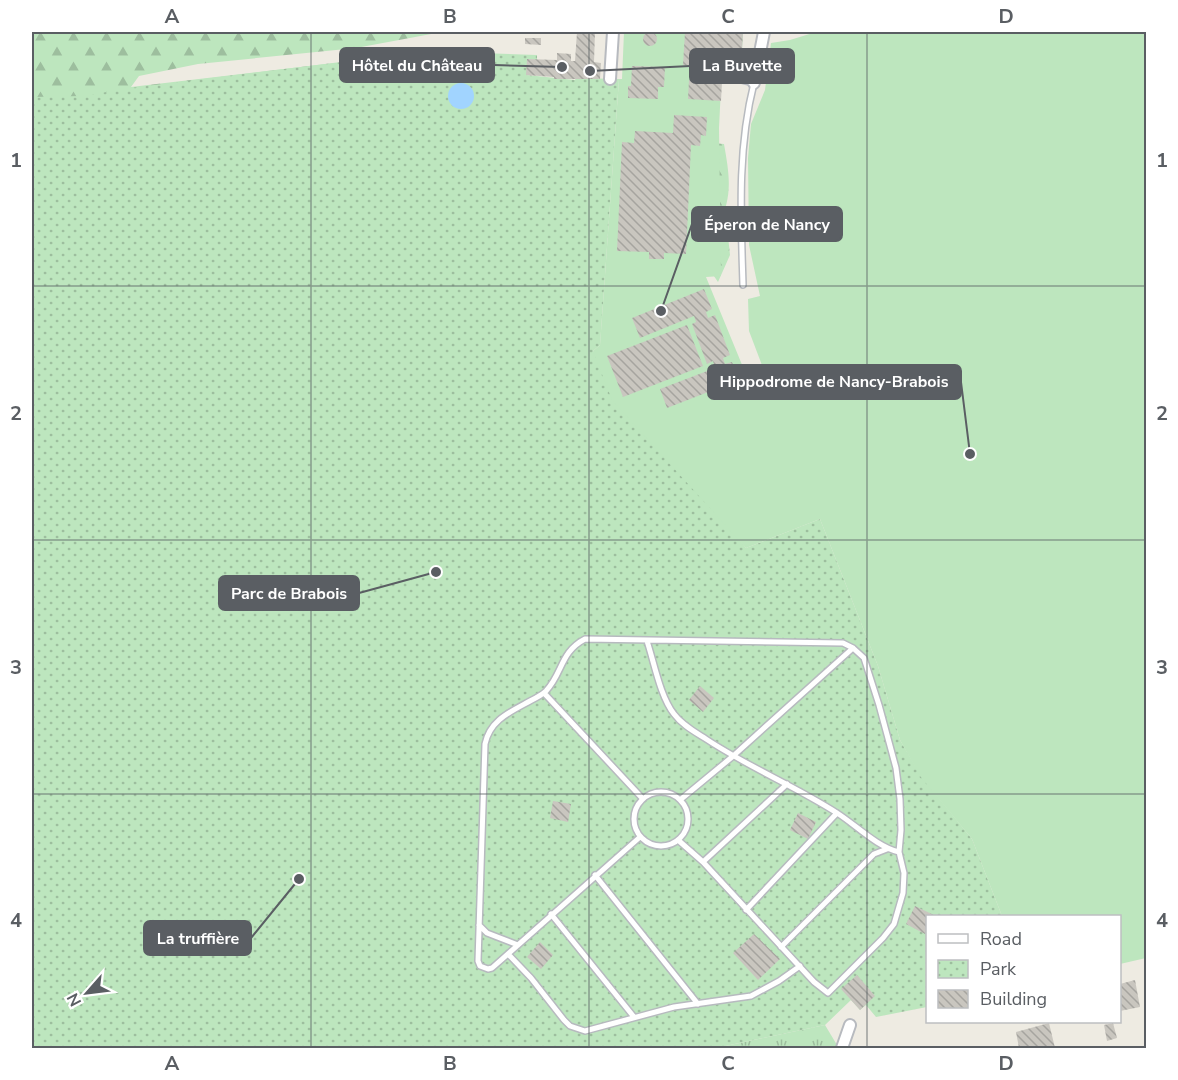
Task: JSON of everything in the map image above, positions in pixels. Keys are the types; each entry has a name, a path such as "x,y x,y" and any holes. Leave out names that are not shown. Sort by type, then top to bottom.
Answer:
{"street":[{"path":"610,79 613,32"},
{"path":"753,83 764,32"},
{"path":"842,1048 850,1025"}],"lane":[{"path":"722,75 753,83 747,108 742,155 743,285"},
{"path":"640,837 492,968 480,966 478,961 479,925 487,734 495,722 503,716 544,693 571,648 585,639 843,643 864,658 896,768 901,830 898,852 904,873 903,893 894,924 828,993 781,947 703,862 678,840"},
{"path":"647,641 666,699 674,714 689,728 732,757 787,784 837,813 887,849 898,852"},
{"path":"680,800 732,757 853,648"},
{"path":"544,693 643,799"},
{"path":"703,862 787,784"},
{"path":"657,792 673,795 680,800 686,810 688,820 685,831 678,840 665,846 658,846 651,845 640,837 634,822 634,813 643,799 657,792"},
{"path":"746,910 837,813"},
{"path":"781,947 874,854 887,849"},
{"path":"596,875 698,1004"},
{"path":"551,914 634,1017"},
{"path":"479,925 487,933 518,945"},
{"path":"508,954 570,1026 585,1031 634,1017 751,996 779,981 800,966"}],"green space":[{"path":"32,32 442,32 356,48 198,64 139,76 131,87 351,62 32,243"},
{"path":"624,32 743,32 741,68 722,67 719,128 721,276 706,277 754,394 769,388 749,331 748,299 760,296 749,245 748,158 751,124 765,90 771,43 816,32 1146,32 1146,958 1121,964 1121,915 1002,915 972,839 920,776 900,740 878,666 820,519 746,548 612,400 593,351 600,345 619,79 622,79"},
{"path":"421,51 537,55 537,60 527,59 527,75 575,80 576,78 619,79 600,345 593,351 746,548 820,519 878,666 900,740 921,776 972,839 1002,915 926,915 926,1007 876,1017 866,1005 860,1010 851,1000 825,1025 716,1048 32,1048 32,97 83,96 130,88 421,54"},
{"path":"712,143 724,144 729,177 726,207 717,229 728,236 730,255 718,282 703,260"},
{"path":"825,1025 837,1045 836,1048 716,1048"}],"water":[{"path":"461,83 470,87 474,96 470,105 461,109 452,105 448,96 452,87"}],"building":[{"path":"577,32 595,32 594,62 601,63 600,79 554,79 554,77 526,75 527,59 557,60 557,53 571,54 571,61 575,61"},
{"path":"647,32 653,32 657,39 653,46 647,46 643,42 643,36"},
{"path":"685,32 743,32 741,68 683,65"},
{"path":"525,38 541,38 541,45 525,44"},
{"path":"632,66 665,67 664,87 658,87 658,99 628,98"},
{"path":"689,80 722,82 721,101 688,99"},
{"path":"674,115 707,117 706,136 701,135 700,146 691,145 686,254 664,253 664,259 649,259 649,252 617,251 622,142 634,143 635,131 673,133"},
{"path":"704,289 712,309 706,312 708,318 715,315 730,355 723,358 725,364 732,362 739,380 667,408 660,389 715,368 713,361 707,364 692,324 696,322 694,316 640,338 632,318"},
{"path":"687,325 703,366 623,397 607,356"},
{"path":"700,686 714,698 703,712 689,700"},
{"path":"553,801 571,804 568,822 550,818"},
{"path":"798,813 816,822 808,839 790,830"},
{"path":"915,906 934,915 926,915 925,934 906,924"},
{"path":"754,934 780,959 758,980 733,953"},
{"path":"540,942 553,955 541,969 527,957"},
{"path":"857,975 875,996 860,1010 841,989"},
{"path":"1135,980 1140,1007 1121,1011 1121,984"},
{"path":"1049,1023 1055,1048 1019,1048 1016,1032"},
{"path":"1113,1023 1117,1038 1107,1041 1104,1025"}],"place":[{"name":"Hôtel du Château","path":"562,67"},
{"name":"La Buvette","path":"590,71"},
{"name":"Éperon de Nancy","path":"661,311"},
{"name":"Hippodrome de Nancy-Brabois","path":"970,454"},
{"name":"Parc de Brabois","path":"436,572"},
{"name":"La truffière","path":"299,879"}]}
